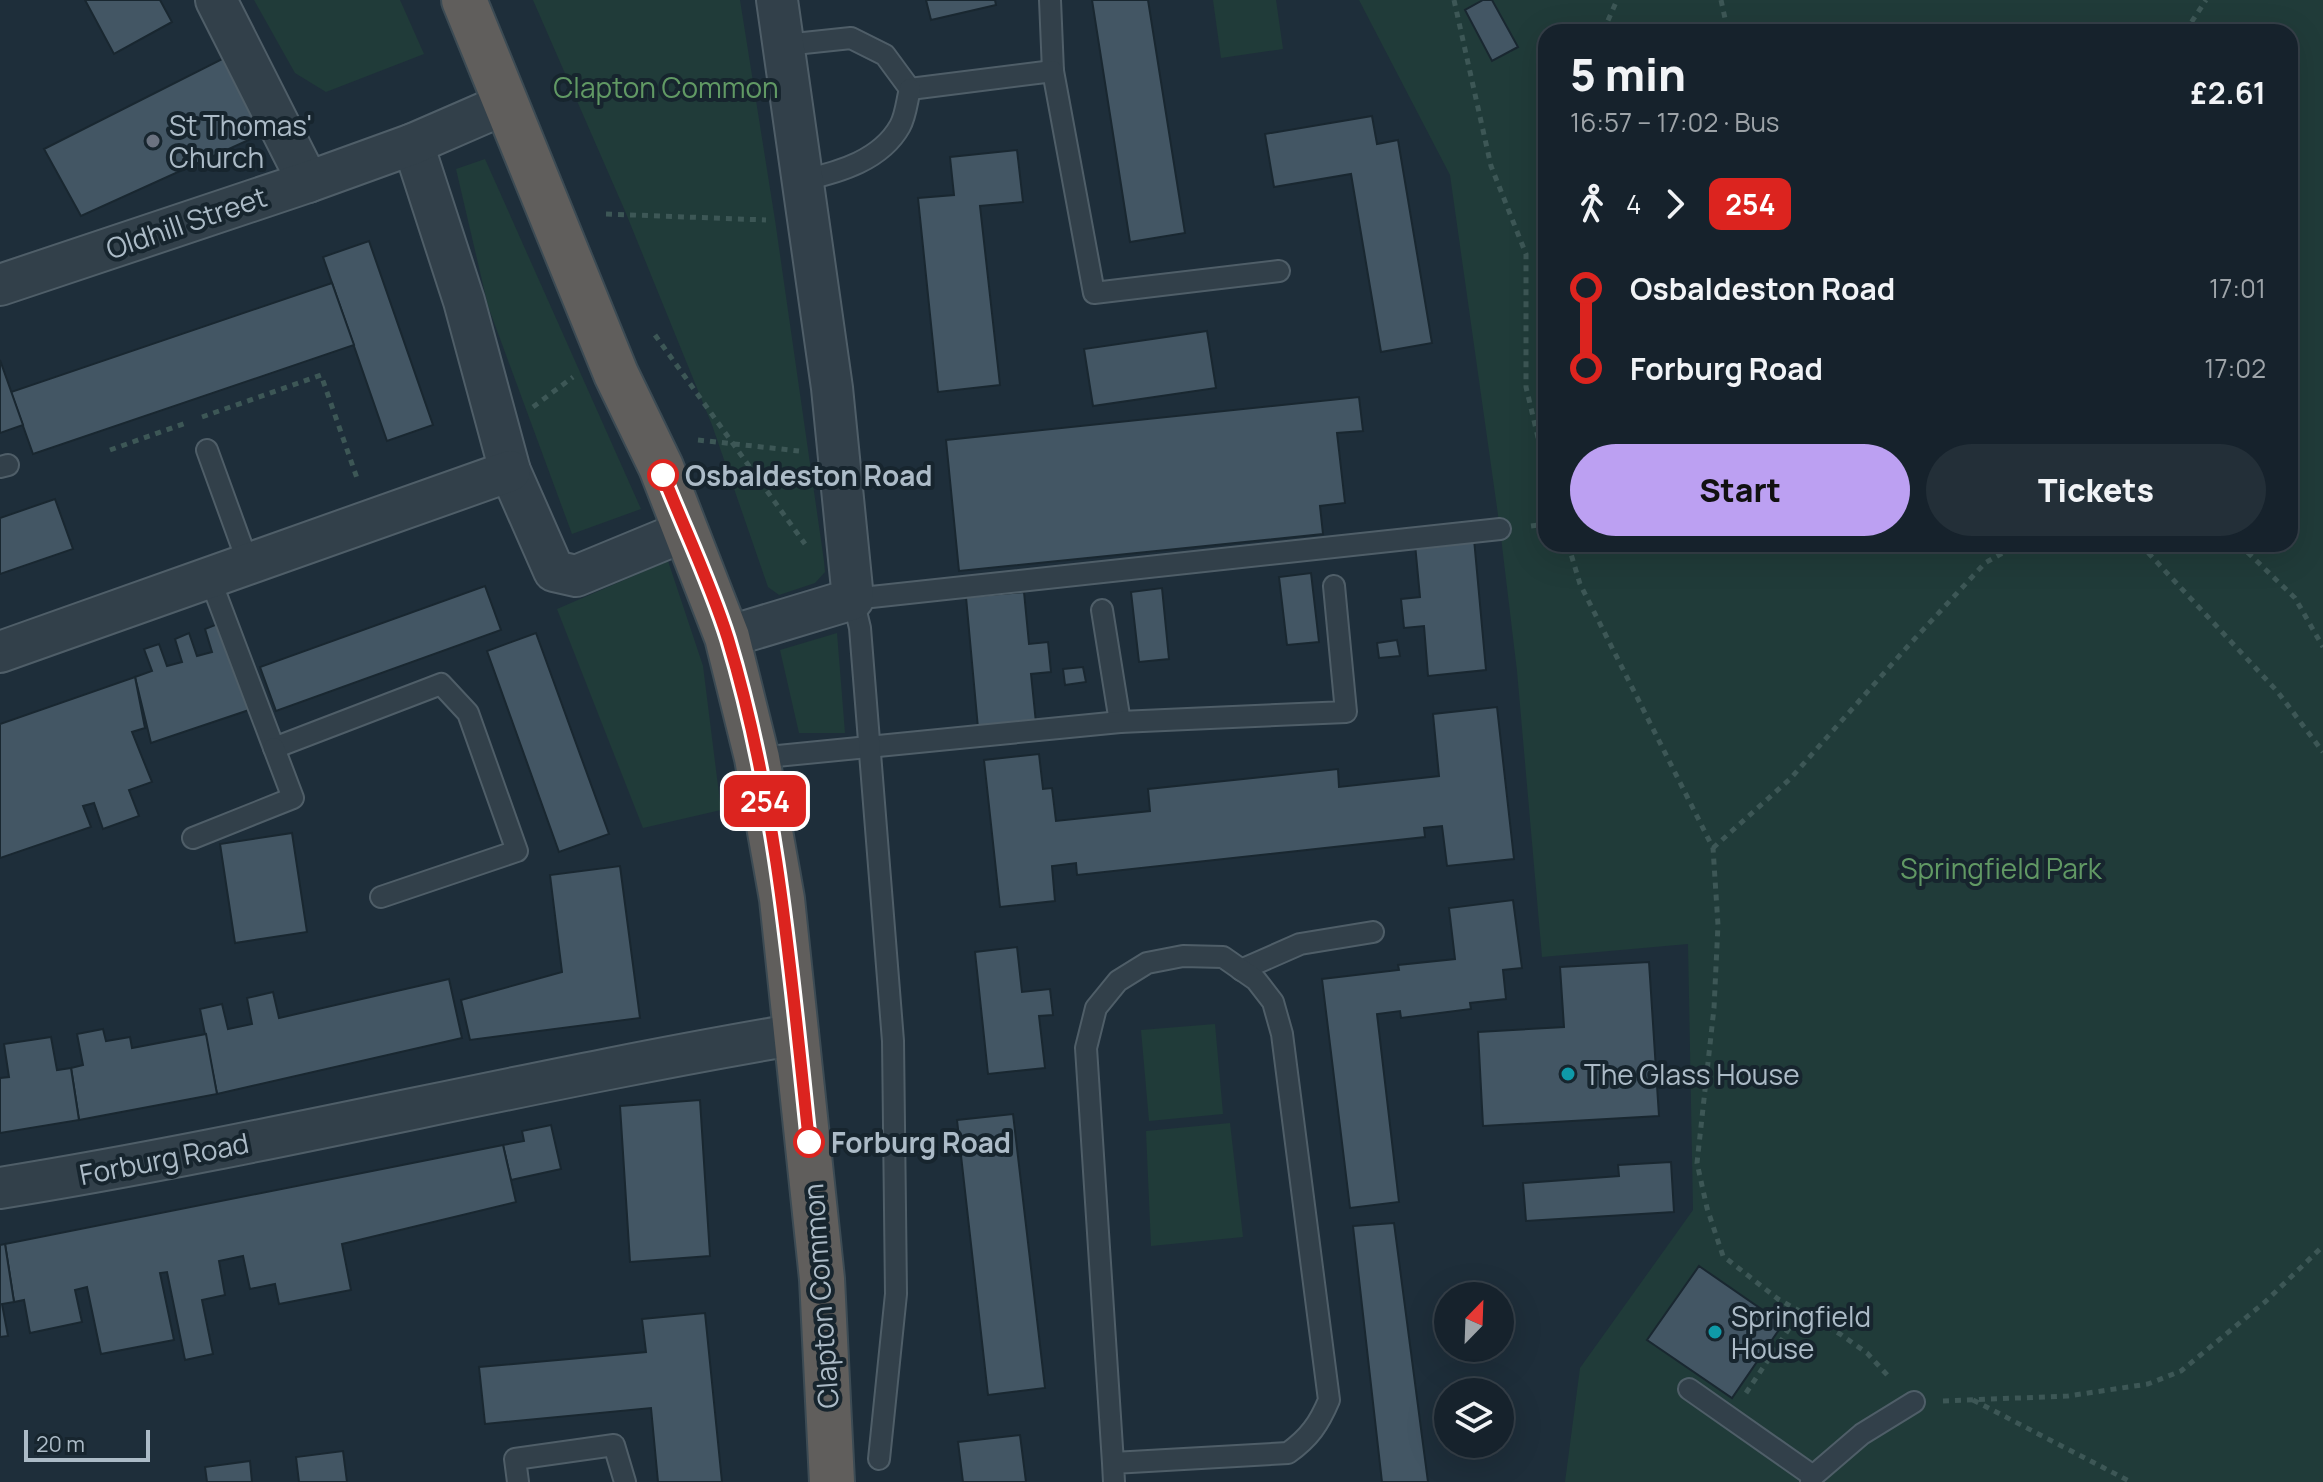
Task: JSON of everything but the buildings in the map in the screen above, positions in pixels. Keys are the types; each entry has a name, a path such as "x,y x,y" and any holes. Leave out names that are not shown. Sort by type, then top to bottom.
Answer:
{"highway":[{"name":"Clapton Common","path":"464,0 616,374 661,467 727,637 757,758 782,899 822,1279 832,1482"}],"street":[{"path":"216,0 308,182"},
{"path":"727,637 853,599 840,451 811,222 777,0"},
{"name":"Oldhill Street","path":"1,282 308,182 413,144 505,104"},
{"path":"413,144 464,301 510,471 554,571 576,576 685,531"},
{"path":"0,652 510,471"},
{"name":"Forburg Road","path":"0,1188 91,1173 631,1063 798,1034"}],"lane":[{"path":"1050,0 1053,71 1094,293 1279,271"},
{"path":"785,45 851,38 885,55 910,89"},
{"path":"910,89 1053,71"},
{"path":"804,180 839,172 877,153 900,125 910,89"},
{"path":"207,450 248,563"},
{"path":"879,1459 896,1294 893,1041 871,747 860,628 853,599 1500,529"},
{"path":"193,838 293,798 209,576"},
{"path":"757,758 1120,722 1346,712 1334,586"},
{"path":"1102,610 1120,722"},
{"path":"274,748 441,684 468,713 517,851 381,897"},
{"path":"1241,970 1300,944 1373,932"},
{"path":"1183,956 1223,957 1256,980 1273,1002 1282,1034 1329,1400 1320,1423 1304,1442 1288,1453 1113,1473 1086,1048 1096,1008 1118,981 1147,963 1183,956"},
{"path":"1689,1389 1812,1479 1862,1434 1914,1402"},
{"path":"518,1482 515,1459 614,1445 625,1482"}],"path":[{"path":"1454,0 1491,166 1526,254 1526,387 1538,437"},
{"path":"1606,24 1617,0"},
{"path":"1721,0 1726,24"},
{"path":"2190,24 2206,0"},
{"path":"606,214 811,222"},
{"path":"655,335 810,551"},
{"path":"522,415 580,372"},
{"path":"110,450 321,375 371,520"},
{"path":"698,440 805,451 840,451"},
{"path":"1570,552 1580,584 1713,848 1718,925 1714,1008 1697,1163 1707,1208 1723,1256 1778,1299 1867,1353 1914,1402"},
{"path":"1713,848 1790,779 1985,563 2004,552"},
{"path":"2147,552 2277,691 2323,752"},
{"path":"2247,552 2295,598 2323,647"},
{"path":"2131,1482 1972,1400 2068,1396 2148,1384 2181,1371 2265,1302 2323,1246"},
{"path":"1730,1418 1800,1311"}],"green space":[{"path":"254,0 400,0 424,54 326,92 295,73"},
{"name":"Clapton Common","path":"533,0 740,0 824,561 825,572 815,583 779,595 768,587 712,425 625,211"},
{"path":"1213,0 1276,0 1283,49 1221,58"},
{"name":"Springfield Park","path":"1359,0 2323,0 2323,1482 1565,1482 1580,1368 1693,1210 1688,944 1542,957 1517,671 1450,175"},
{"path":"485,159 641,509 572,534 488,306 456,169"},
{"path":"668,561 703,666 721,810 643,828 557,609"},
{"path":"837,633 845,733 799,733 780,650"},
{"path":"1215,1024 1223,1114 1149,1121 1141,1030"},
{"path":"1230,1123 1243,1237 1151,1246 1146,1131"}],"bus line":[{"name":"254","path":"663,475 727,637 757,758 782,899 809,1142"}],"place":[{"name":"St Thomas' Church","path":"153,141"},
{"name":"Osbaldeston Road","path":"663,475"},
{"name":"The Glass House","path":"1568,1074"},
{"name":"Forburg Road","path":"809,1142"},
{"name":"Springfield House","path":"1715,1332"}]}
